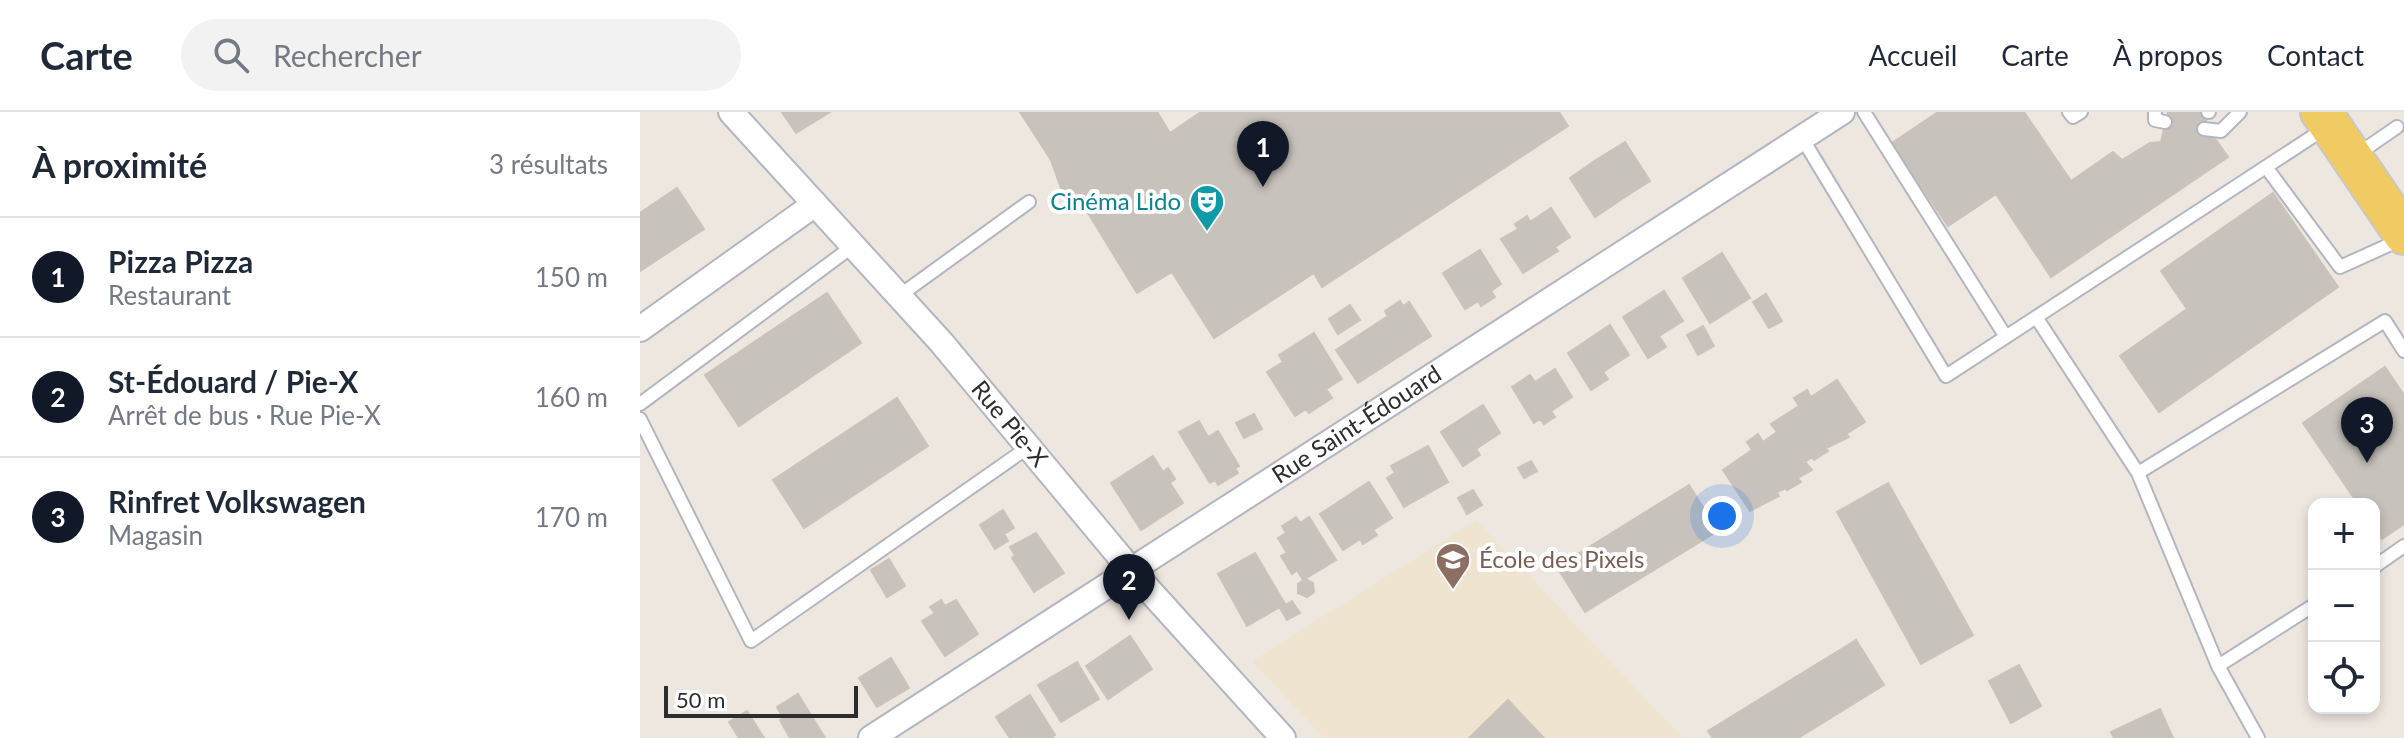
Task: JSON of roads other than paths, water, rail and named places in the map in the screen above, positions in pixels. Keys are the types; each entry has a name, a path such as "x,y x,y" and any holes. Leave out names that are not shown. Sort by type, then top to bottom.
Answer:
{"main road":[{"path":"2326,118 2404,236"}],"street":[{"name":"Rue Pie-X","path":"731,112 899,296 1030,446 1131,570 1283,738"},
{"name":"Rue Saint-Édouard","path":"871,738 1842,112"},
{"path":"640,329 815,204"}],"lane":[{"path":"1864,112 2006,337"},
{"path":"2069,112 2073,117 2081,112"},
{"path":"2155,112 2155,120 2165,122"},
{"path":"2204,129 2221,131 2240,112"},
{"path":"1802,138 1946,376 2266,167 2326,118"},
{"path":"2352,158 2397,127"},
{"path":"2266,167 2340,267 2404,236"},
{"path":"899,296 1029,202"},
{"path":"640,404 853,246"},
{"path":"2036,317 2138,473 2218,666 2258,738"},
{"path":"2138,473 2385,321 2404,351"},
{"path":"640,419 751,641 1030,446"},
{"path":"2380,563 2404,546"},
{"path":"2218,666 2308,609"}],"place":[{"name":"Pizza Pizza","path":"1263,187"},
{"name":"Cinéma Lido","path":"1207,233"},
{"name":"Rinfret Volkswagen","path":"2367,463"},
{"name":"École des Pixels","path":"1453,591"},
{"name":"St-Édouard / Pie-X","path":"1129,620"}]}
